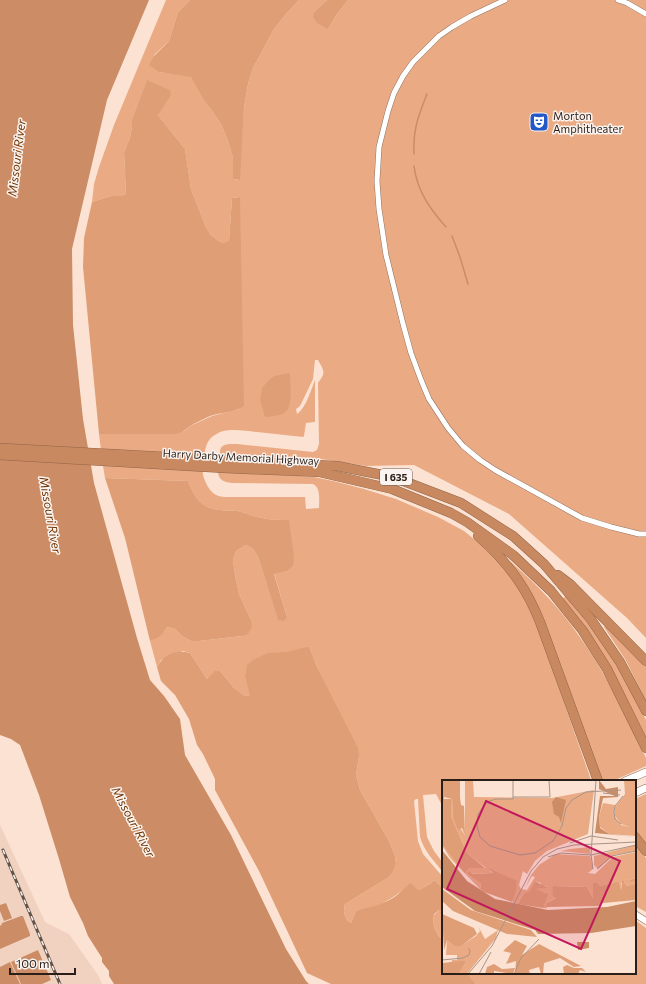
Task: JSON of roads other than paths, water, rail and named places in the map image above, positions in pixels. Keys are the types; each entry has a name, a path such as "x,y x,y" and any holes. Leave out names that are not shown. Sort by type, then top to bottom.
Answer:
{"highway":[{"name":"Harry Darby Memorial Highway","path":"0,448 319,472 392,489 451,513 467,522 513,555 551,591 583,631 607,669 646,748"},
{"name":"Harry Darby Memorial Highway","path":"0,455 223,464 337,466 393,477 461,503 512,536 544,564 590,618 620,662 646,711"},
{"path":"451,513 484,541 503,561 518,580 531,601 598,780"},
{"path":"544,564 570,584 646,661"},
{"path":"636,838 646,851"}],"main road":[{"path":"627,780 646,772"},
{"path":"636,793 646,788"}],"street":[{"path":"505,0 464,19 446,31 431,44 413,62 403,76 394,93 388,111 379,147 377,181 379,209 386,255 403,324 420,380 429,399 448,428 463,446 495,470 582,518 611,528 646,534"},
{"path":"618,0 627,3 646,14"},
{"path":"636,915 646,920"}],"water":[{"name":"Missouri River","path":"0,0 149,0 107,100 72,249 73,325 83,419 94,483 150,680 164,696 180,719 185,755 231,835 286,949 309,984 114,984 109,976 109,971 102,962 102,958 88,936 70,897 39,795 20,745 11,739 0,735"},
{"path":"6,903 12,918 4,921 0,911 0,905"},
{"path":"23,916 30,936 0,949 0,925 1,926 2,923"},
{"path":"38,950 51,980 42,984 21,984 11,962"},
{"path":"10,962 20,984 0,984 0,967"}],"waterway":[{"path":"414,154 414,137 417,123 427,94"},
{"path":"414,166 421,192 446,227"},
{"path":"452,236 468,284"}],"railway":[{"path":"3,850 60,984"}],"place":[{"name":"Morton Amphitheater","path":"539,122"}]}
